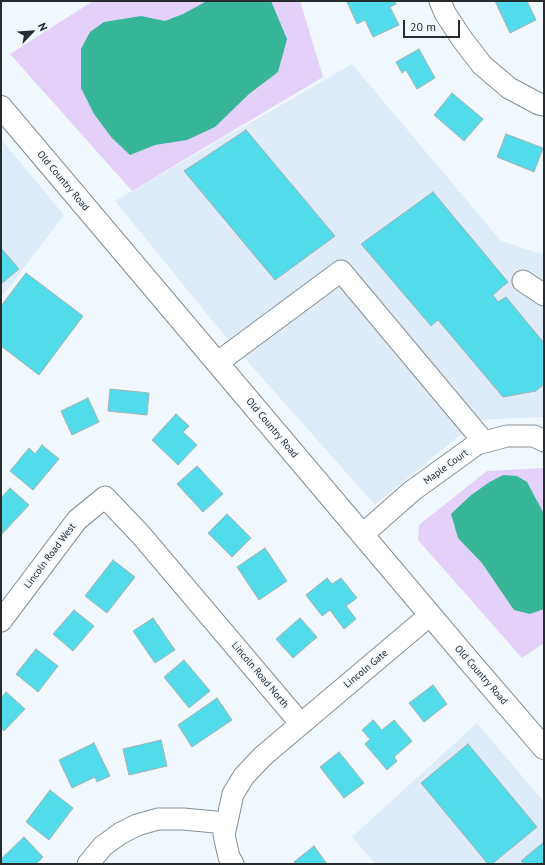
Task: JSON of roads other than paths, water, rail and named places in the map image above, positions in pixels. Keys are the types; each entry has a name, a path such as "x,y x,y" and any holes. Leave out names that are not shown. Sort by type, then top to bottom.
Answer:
{"main road":[{"name":"Old Country Road","path":"1,107 544,748"}],"street":[{"path":"440,1 445,13 462,39 482,65 510,88 539,104 544,105"},
{"path":"217,363 341,271 484,442"},
{"path":"523,281 544,295"},
{"name":"Maple Court","path":"362,535 412,491 477,444 507,436 534,436 544,441"},
{"name":"Lincoln Road West","path":"1,621 77,520 105,497"},
{"name":"Lincoln Road North","path":"105,497 141,535 301,724"},
{"name":"Lincoln Gate","path":"301,724 430,615"},
{"path":"233,864 229,857 224,835 232,794 244,776 263,756 301,724"},
{"path":"88,864 103,846 121,833 137,825 158,819 183,818 226,823"}]}
